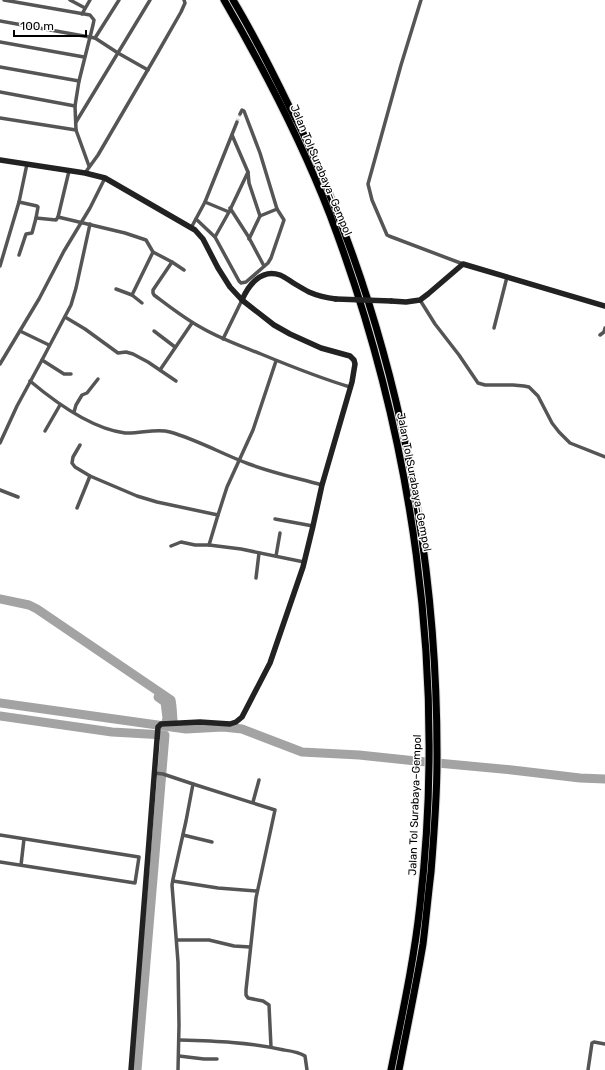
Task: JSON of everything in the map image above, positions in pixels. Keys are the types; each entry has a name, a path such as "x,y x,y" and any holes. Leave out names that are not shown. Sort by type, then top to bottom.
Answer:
{"highway":[{"name":"Jalan Tol Surabaya–Gempol","path":"224,0 276,95 329,213 353,278 374,350 386,394 411,514 420,587 433,759"},
{"name":"Jalan Tol Surabaya–Gempol","path":"233,0 270,65 309,146 342,225 360,276 396,398 409,462 423,547 430,606 434,669 432,851 423,941 413,1003 399,1070"},
{"name":"Jalan Tol Surabaya–Gempol","path":"391,1070 408,987 420,906 433,767"}],"street":[{"path":"4,0 90,15 94,20 78,81 75,106 76,130 89,166"},
{"path":"70,0 86,8"},
{"path":"82,14 90,0"},
{"path":"95,38 119,0"},
{"path":"76,123 150,0"},
{"path":"85,173 98,155 148,70 181,12 185,3 184,0"},
{"path":"421,0 401,65 368,184 372,200 387,235 506,280 605,306"},
{"path":"0,21 95,38 118,54 148,70"},
{"path":"0,42 84,57"},
{"path":"0,66 78,81"},
{"path":"0,92 75,106"},
{"path":"196,219 215,237 241,283 246,282 268,263 271,258 284,220 277,209 260,154 244,111 242,110 240,114"},
{"path":"0,118 76,130"},
{"path":"191,228 205,202 237,122"},
{"path":"232,135 248,172 249,183 260,216"},
{"path":"0,160 85,173 105,178 195,230 203,238 218,268 230,287 242,300 274,325 321,348 352,357 355,364 350,387 322,485 304,562 270,663 240,720 230,724 200,722 174,723 160,725 158,727 156,773 131,1070"},
{"path":"0,266 19,202 27,164"},
{"path":"58,217 69,171"},
{"path":"215,237 248,172"},
{"path":"0,364 39,299 105,178"},
{"path":"19,202 38,206 32,233 26,234 19,255"},
{"path":"205,202 229,210 249,239 264,266"},
{"path":"249,239 260,216 277,209"},
{"path":"36,218 56,220 58,217 90,224 146,240 153,252 184,270"},
{"path":"0,443 17,406 70,305 76,288 90,224"},
{"path":"132,295 153,252"},
{"path":"172,262 153,290 153,293 192,323 223,339 276,361 350,387"},
{"path":"223,339 248,290 260,277 271,273 280,275 296,285 319,296 336,299 406,302 420,300 462,264"},
{"path":"494,328 506,280"},
{"path":"116,288 132,295 142,303"},
{"path":"420,300 435,324 478,383 485,385 513,385 529,387 538,396 552,423 566,440 605,457"},
{"path":"65,316 118,353 126,352 133,354 148,362 176,381"},
{"path":"160,370 192,323"},
{"path":"600,335 604,332 605,328"},
{"path":"20,330 49,345"},
{"path":"154,331 175,347"},
{"path":"42,360 64,374 71,374"},
{"path":"209,545 227,487 253,430 276,361"},
{"path":"74,412 76,404 82,395 87,393 98,379"},
{"path":"30,381 60,405 99,425 120,432 135,433 157,430 169,431 270,472 322,485"},
{"path":"45,431 60,405"},
{"path":"80,445 73,457 72,463 75,467 90,476 137,496 162,504 218,515"},
{"path":"77,508 90,476"},
{"path":"0,490 18,498"},
{"path":"275,518 313,526"},
{"path":"276,556 280,533"},
{"path":"171,546 181,542 195,545 209,545 304,562"},
{"path":"256,578 259,553"},
{"path":"156,773 275,810 257,891 246,995 248,998 263,1001 269,1004 271,1047"},
{"path":"253,802 259,780"},
{"path":"178,1070 178,962 172,881 193,784"},
{"path":"0,835 139,857 135,883 0,862"},
{"path":"183,835 212,842"},
{"path":"21,865 24,839"},
{"path":"172,881 218,888 257,891"},
{"path":"177,940 209,940 234,946 250,947"},
{"path":"179,1040 271,1047 304,1055 307,1070"},
{"path":"588,1070 592,1043 605,1044"},
{"path":"179,1056 217,1059"}],"waterway":[{"path":"0,599 29,605 37,609 171,700 174,727"},
{"path":"158,697 165,702 166,722"},
{"path":"0,703 186,729 223,727 242,729 302,752 359,755 580,778 605,779"},
{"path":"0,716 112,732 165,735 137,1070"}],"tunnel":[{"path":"237,122 240,114"}]}
